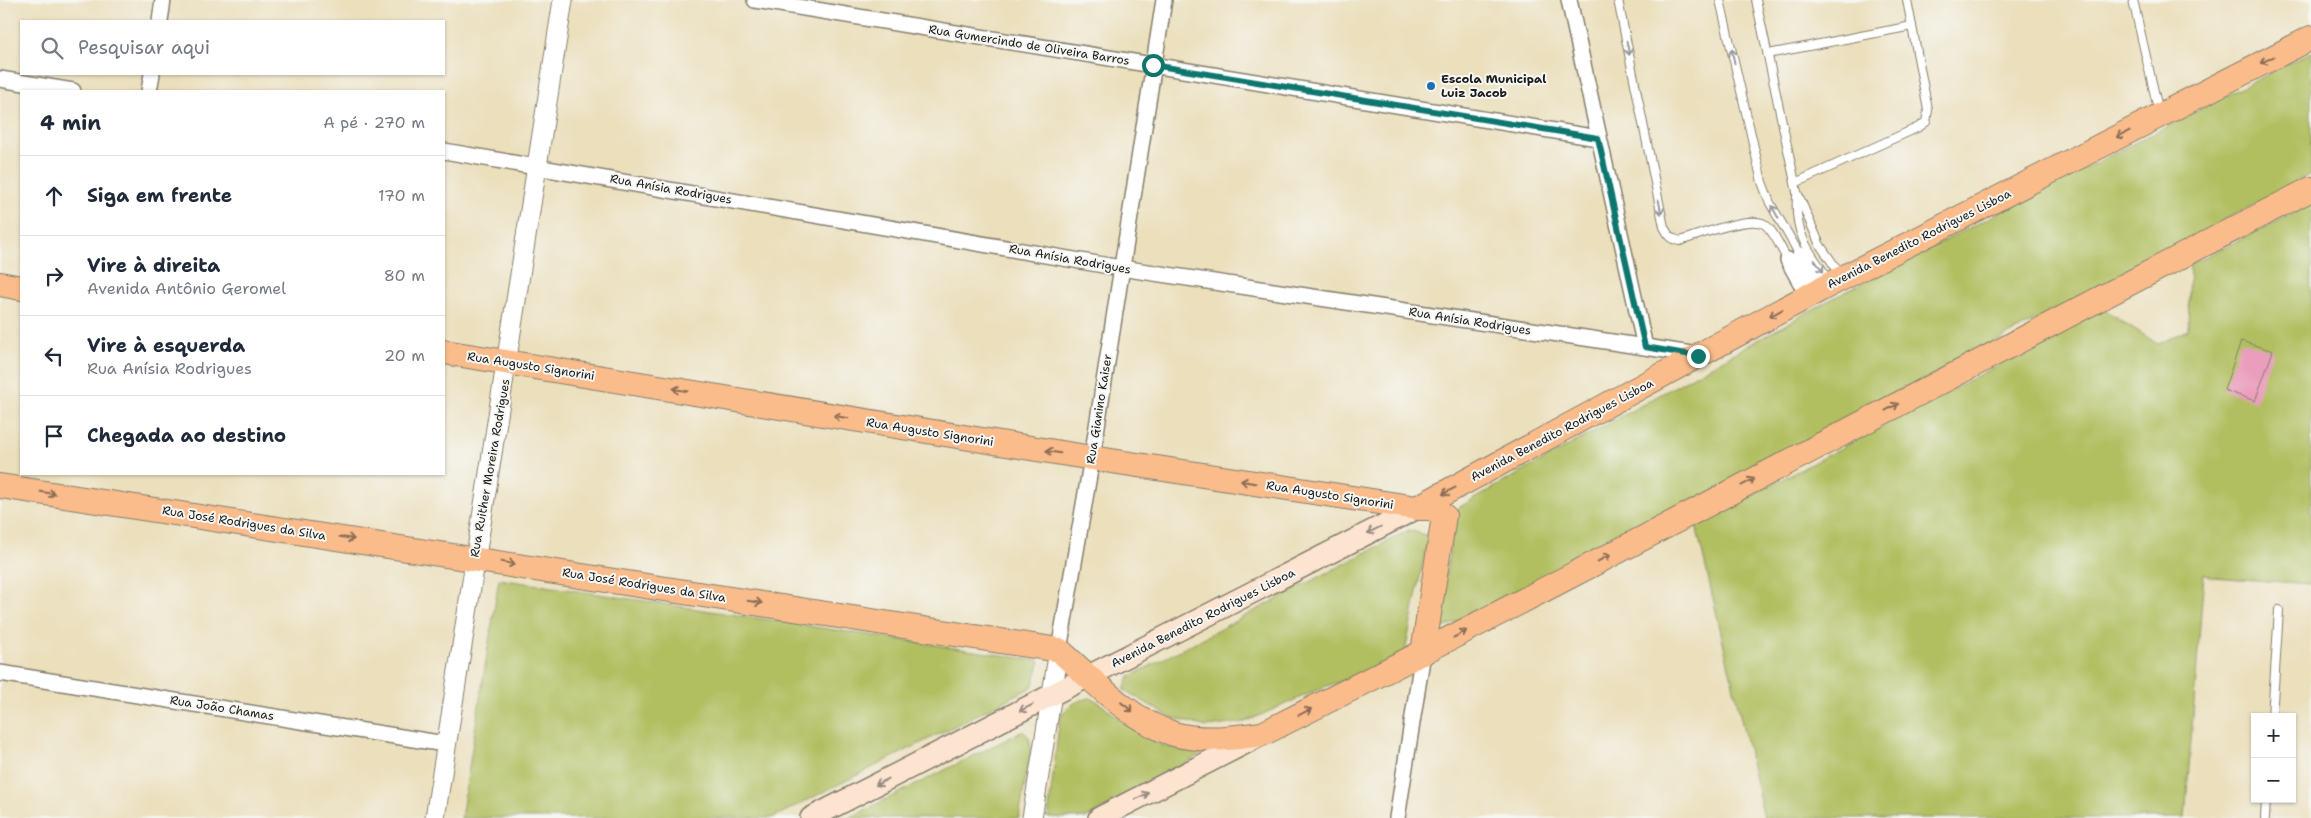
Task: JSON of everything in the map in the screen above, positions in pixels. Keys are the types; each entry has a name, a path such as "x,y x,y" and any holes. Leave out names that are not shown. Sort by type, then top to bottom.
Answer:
{"main road":[{"name":"Avenida Benedito Rodrigues Lisboa","path":"811,818 1417,508 1826,286 2311,38"},
{"path":"1099,818 1423,653 2080,308 2311,189"},
{"path":"0,284 20,288"},
{"name":"Rua Augusto Signorini","path":"445,352 1092,458 1417,508 1432,508 1444,516 1423,653"},
{"name":"Rua José Rodrigues da Silva","path":"0,486 1059,650"},
{"path":"1059,650 1143,720 1174,734 1208,739 1262,734"}],"street":[{"path":"160,20 163,0"},
{"name":"Rua Ruither Moreira Rodrigues","path":"434,818 474,558 508,361 563,0"},
{"name":"Rua Gumercindo de Oliveira Barros","path":"755,0 1598,138"},
{"name":"Rua Gianino Kaiser","path":"1032,818 1092,458 1164,0"},
{"path":"1569,0 1645,347"},
{"path":"149,90 152,75"},
{"path":"0,79 67,90"},
{"name":"Rua Anísia Rodrigues","path":"445,150 1121,268 1698,356"},
{"path":"1794,257 1826,286"},
{"path":"1397,818 1423,653"},
{"name":"Rua João Chamas","path":"0,673 445,744"}],"lane":[{"path":"1618,0 1664,228 1667,234 1672,240 1680,241 1735,225 1754,222 1763,223 1794,257"},
{"path":"1720,0 1762,182 1794,257"},
{"path":"1756,0 1796,187 1820,245 1826,286"},
{"path":"1796,187 1926,122 1928,110 1907,0"},
{"path":"2133,0 2159,115"},
{"path":"1768,54 1912,26"},
{"path":"1796,187 1798,227 1826,286"},
{"path":"2272,713 2279,610"},
{"path":"2265,818 2266,803"}],"green space":[{"path":"2311,52 2311,174 1551,578 1443,628 1440,611 1456,509 1824,303"},
{"path":"2311,205 2311,584 2212,577 2204,573 2185,818 1764,818 1696,525 2103,309 2158,344 2188,330 2190,264"},
{"path":"1409,530 1428,536 1404,657 1374,672 1326,686 1245,722 1207,727 1170,717 1124,690 1129,677"},
{"path":"499,579 1040,661 1032,687 772,818 461,818"},
{"path":"1090,698 1155,742 1182,750 1197,750 1202,754 1087,818 1048,818 1060,717 1073,704"},
{"path":"1023,731 1029,737 1031,747 1019,818 849,818"}],"building":[{"path":"2241,341 2273,351 2255,401 2224,390"}],"place":[{"name":"Escola Municipal Luiz Jacob","path":"1431,86"}],"route":[{"path":"1153,65 1598,138 1645,347 1698,356"}]}
